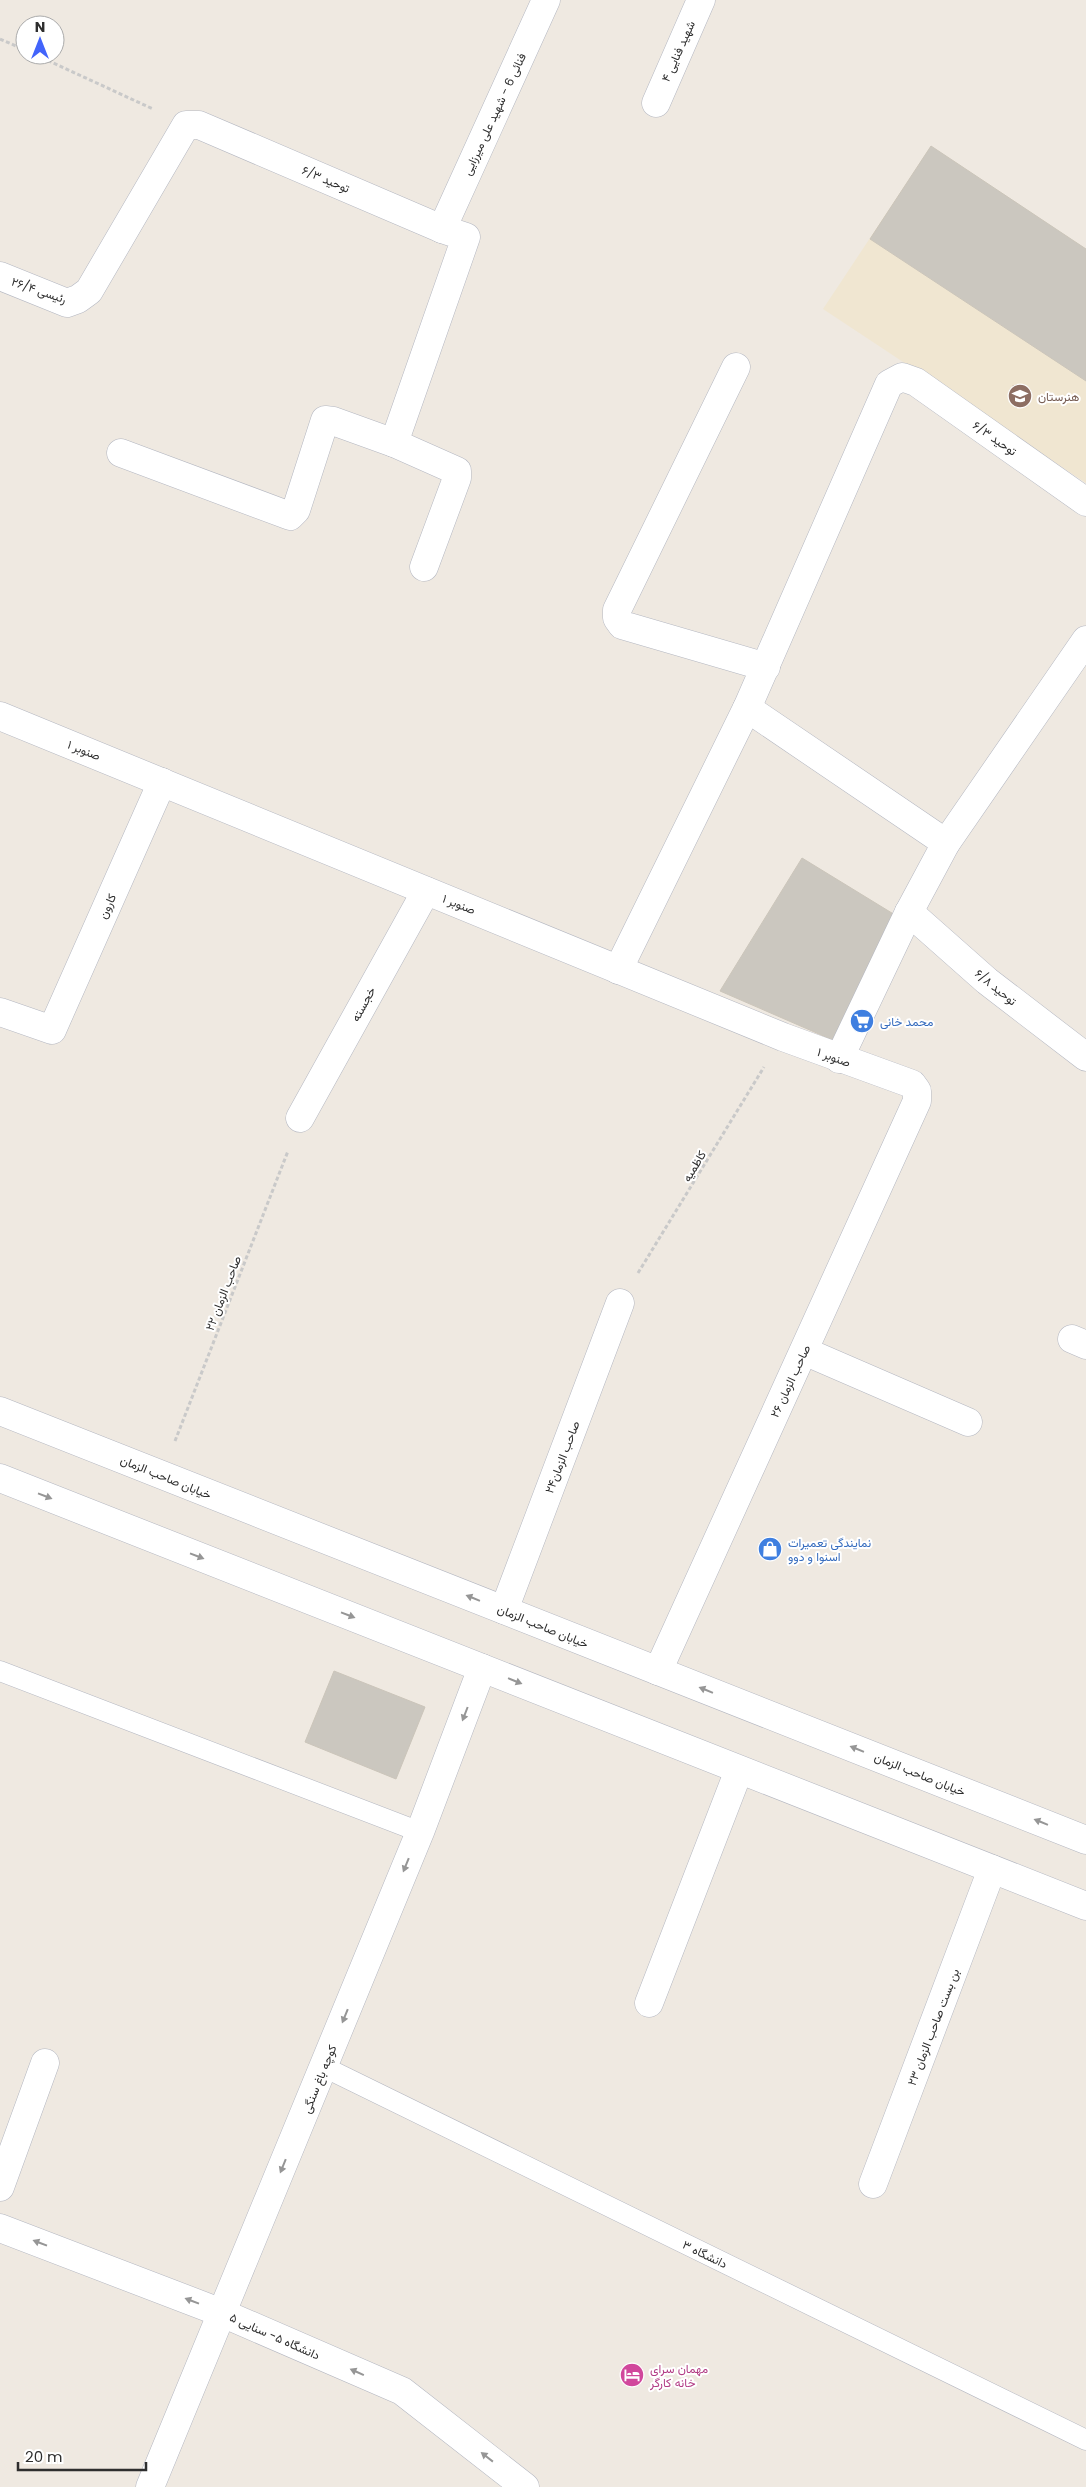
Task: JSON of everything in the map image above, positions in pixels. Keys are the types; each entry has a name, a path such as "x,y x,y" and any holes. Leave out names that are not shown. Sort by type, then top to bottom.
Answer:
{"street":[{"name":"فنائی 6 - شهید علی میرزایی","path":"394,443 454,233 546,0"},
{"name":"شهید فنایی ۴","path":"656,103 701,0"},
{"name":"توحید ۶/۳","path":"186,124 200,124 454,233"},
{"name":"رئیسی ۲۶/۴","path":"0,276 67,303 78,299 89,291 186,124"},
{"path":"618,970 766,667 622,624 617,618 617,610 736,367"},
{"name":"توحید ۶/۳","path":"766,667 889,384 902,377 916,382 1086,502"},
{"path":"121,453 290,516 296,510 325,420 334,421 394,443 457,471 457,478 424,567"},
{"path":"839,1059 909,912 946,843 1086,640"},
{"path":"747,708 946,843"},
{"name":"صنوبر ۱","path":"0,716 783,1037 839,1059 912,1084 917,1091"},
{"name":"کارون","path":"0,1012 52,1030 162,782"},
{"name":"خجسته","path":"300,1118 426,891"},
{"name":"توحید ۶/۸","path":"909,912 987,981 1086,1057"},
{"name":"صاحب الزمان ۲۶","path":"658,1671 917,1101 917,1091"},
{"name":"صاحب الزمان۲۴","path":"504,1610 620,1303"},
{"path":"804,1351 968,1422"},
{"name":"خیابان صاحب الزمان","path":"0,1411 1086,1840"},
{"path":"0,1478 1086,1906"},
{"name":"کوچه باغ سنگی","path":"150,2487 420,1832 482,1668"},
{"path":"649,2003 739,1770"},
{"name":"بن بست صاحب الزمان ۲۳","path":"873,2184 992,1869"},
{"path":"0,2187 45,2063"},
{"name":"دانشگاه ۵- سنایی ۵","path":"0,2228 222,2313 402,2392 525,2487"}],"lane":[{"path":"0,1671 420,1832"},
{"name":"دانشگاه ۳","path":"324,2067 1086,2440"}],"path":[{"path":"0,39 15,46"},
{"path":"58,65 186,124"},
{"name":"کاظمیه","path":"620,1303 783,1037"},
{"name":"صاحب الزمان ۲۲","path":"162,1475 300,1118"}],"shaded area":[{"name":"هنرستان","path":"931,146 1086,249 1086,483 823,309"}],"building":[{"path":"931,146 1086,249 1086,381 870,239"},
{"path":"802,858 900,918 842,1044 720,991"},
{"path":"334,1671 425,1707 396,1779 305,1742"}],"place":[{"name":"هنرستان","path":"1020,396"},
{"name":"محمد خانی","path":"862,1021"},
{"name":"نمایندگی تعمیرات اسنوا و دوو","path":"770,1549"},
{"name":"مهمان سرای خانه کارگر","path":"632,2375"}]}
